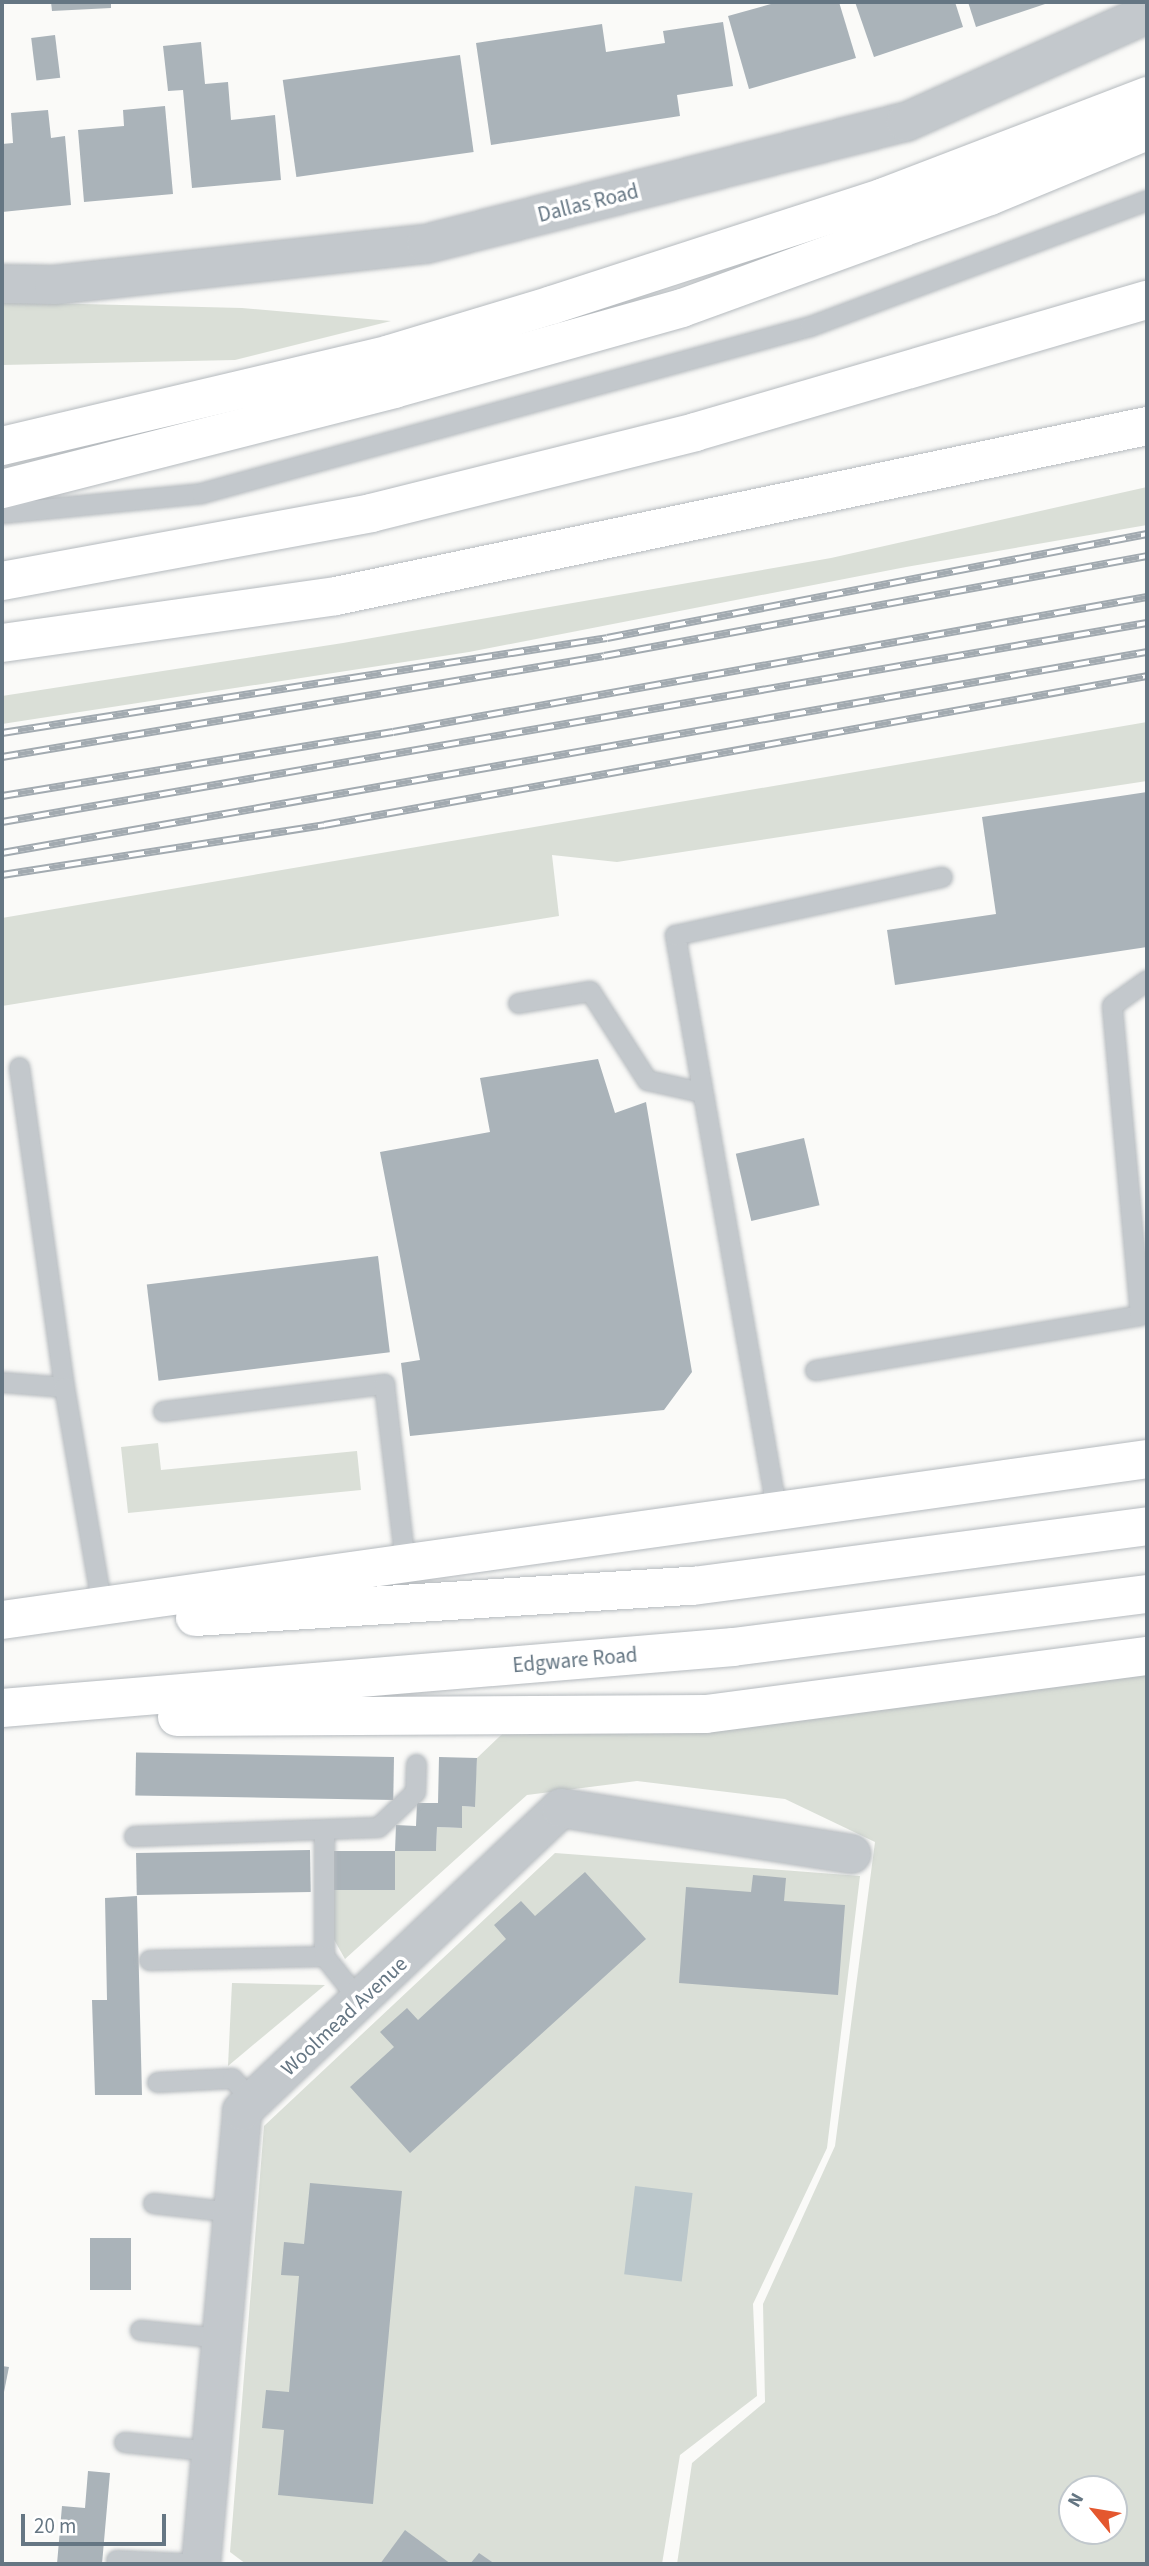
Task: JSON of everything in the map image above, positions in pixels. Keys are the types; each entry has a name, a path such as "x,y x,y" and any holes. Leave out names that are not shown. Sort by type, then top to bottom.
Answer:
{"main road":[{"path":"2,446 390,354 552,305 884,197 1147,96"},
{"path":"2,489 394,389 682,308 990,196 1147,131"},
{"path":"2,581 371,513 695,432 1133,304"},
{"path":"2,643 336,596 1147,426"},
{"path":"2,1620 1147,1459"},
{"path":"2,1629 693,1586 1147,1526"},
{"name":"Edgware Road","path":"2,1709 733,1647 1147,1594"},
{"path":"2,1718 706,1714 1147,1656"}],"street":[{"name":"Dallas Road","path":"2,284 54,285 426,244 906,122 1147,14"},
{"name":"Woolmead Avenue","path":"202,2563 242,2111 561,1808 852,1854"}],"lane":[{"path":"2,513 201,493 228,486 810,326 1147,200"},
{"path":"1133,304 1147,284"},
{"path":"777,1513 675,935 942,877"},
{"path":"815,1370 1140,1315 1112,1005 1147,981"},
{"path":"518,1003 590,991 647,1080 701,1092"},
{"path":"19,1067 64,1387 102,1606"},
{"path":"2,1382 64,1387"},
{"path":"163,1411 384,1384 405,1564"},
{"path":"134,1836 379,1827 415,1791 416,1764"},
{"path":"324,1830 324,1956 359,2000"},
{"path":"149,1960 324,1956"},
{"path":"157,2082 232,2078 253,2101"},
{"path":"153,2203 233,2212"},
{"path":"140,2330 221,2338"},
{"path":"124,2442 211,2451"},
{"path":"116,2560 202,2563"}],"shaded area":[{"path":"2,302 242,308 391,321 235,360 2,365"},
{"path":"1147,487 1147,525 906,567 469,652 2,724 2,696 343,643 831,558"},
{"path":"1147,722 1147,781 617,862 552,855 559,916 2,1006 2,918"},
{"path":"158,1443 161,1470 357,1451 361,1490 128,1513 121,1447"},
{"path":"1147,1659 1147,2564 677,2564 692,2463 765,2402 763,2304 835,2146 875,1842 785,1799 637,1781 527,1795 345,1959 332,1936 334,1890 395,1890 395,1851 436,1851 437,1827 462,1828 462,1806 474,1807 477,1758 522,1715"},
{"path":"555,1853 860,1876 827,2148 753,2304 757,2396 680,2455 662,2564 246,2564 230,2552 264,2126"},
{"path":"232,1983 325,1985 228,2066"},
{"path":"635,2186 693,2193 682,2281 624,2274"}],"building":[{"path":"51,2 111,2 111,8 52,11"},
{"path":"778,2 839,2 856,58 749,89 728,16"},
{"path":"855,2 955,2 963,27 874,57"},
{"path":"968,2 1051,2 976,27"},
{"path":"723,22 733,86 677,95 680,116 491,145 476,43 602,24 606,52 665,43 663,31"},
{"path":"55,35 60,78 36,81 31,38"},
{"path":"201,42 205,84 228,82 231,120 275,115 281,180 192,188 183,90 168,91 163,46"},
{"path":"460,55 474,152 296,177 283,80"},
{"path":"165,106 173,194 84,202 78,130 124,126 123,110"},
{"path":"48,110 51,138 65,136 71,205 2,212 2,144 13,143 11,113"},
{"path":"1147,792 1147,947 895,985 887,930 996,914 982,817"},
{"path":"598,1059 615,1113 646,1102 692,1372 664,1410 410,1436 401,1363 420,1360 380,1152 490,1132 480,1078"},
{"path":"804,1138 820,1205 751,1221 736,1154"},
{"path":"378,1256 390,1352 159,1381 147,1284"},
{"path":"136,1752 394,1757 393,1800 135,1795"},
{"path":"439,1757 477,1758 475,1807 462,1806 462,1828 437,1827 436,1851 395,1851 396,1825 416,1826 417,1803 438,1803"},
{"path":"310,1850 311,1892 137,1895 136,1853"},
{"path":"333,1851 395,1851 395,1890 334,1890"},
{"path":"585,1872 646,1939 410,2153 350,2087 394,2047 380,2032 407,2008 418,2020 506,1939 494,1925 521,1901 535,1916"},
{"path":"753,1875 786,1878 784,1901 845,1905 838,1995 679,1983 686,1887 751,1892"},
{"path":"137,1896 142,2095 95,2095 92,2000 107,2000 105,1898"},
{"path":"310,2183 402,2191 373,2504 278,2495 284,2430 262,2428 266,2390 289,2392 299,2276 281,2275 284,2242 304,2244"},
{"path":"90,2238 131,2238 131,2290 90,2290"},
{"path":"2,2366 9,2367 3,2397 2,2396"},
{"path":"88,2471 110,2473 102,2564 57,2564 62,2506 85,2508"},
{"path":"405,2530 451,2564 380,2564"},
{"path":"479,2553 495,2564 470,2564"}],"railway":[{"path":"2,733 607,638 1147,534"},
{"path":"2,757 604,656 1147,556"},
{"path":"2,796 393,732 1147,597"},
{"path":"2,822 1147,623"},
{"path":"2,853 1147,652"},
{"path":"2,875 324,825 1147,676"}]}
